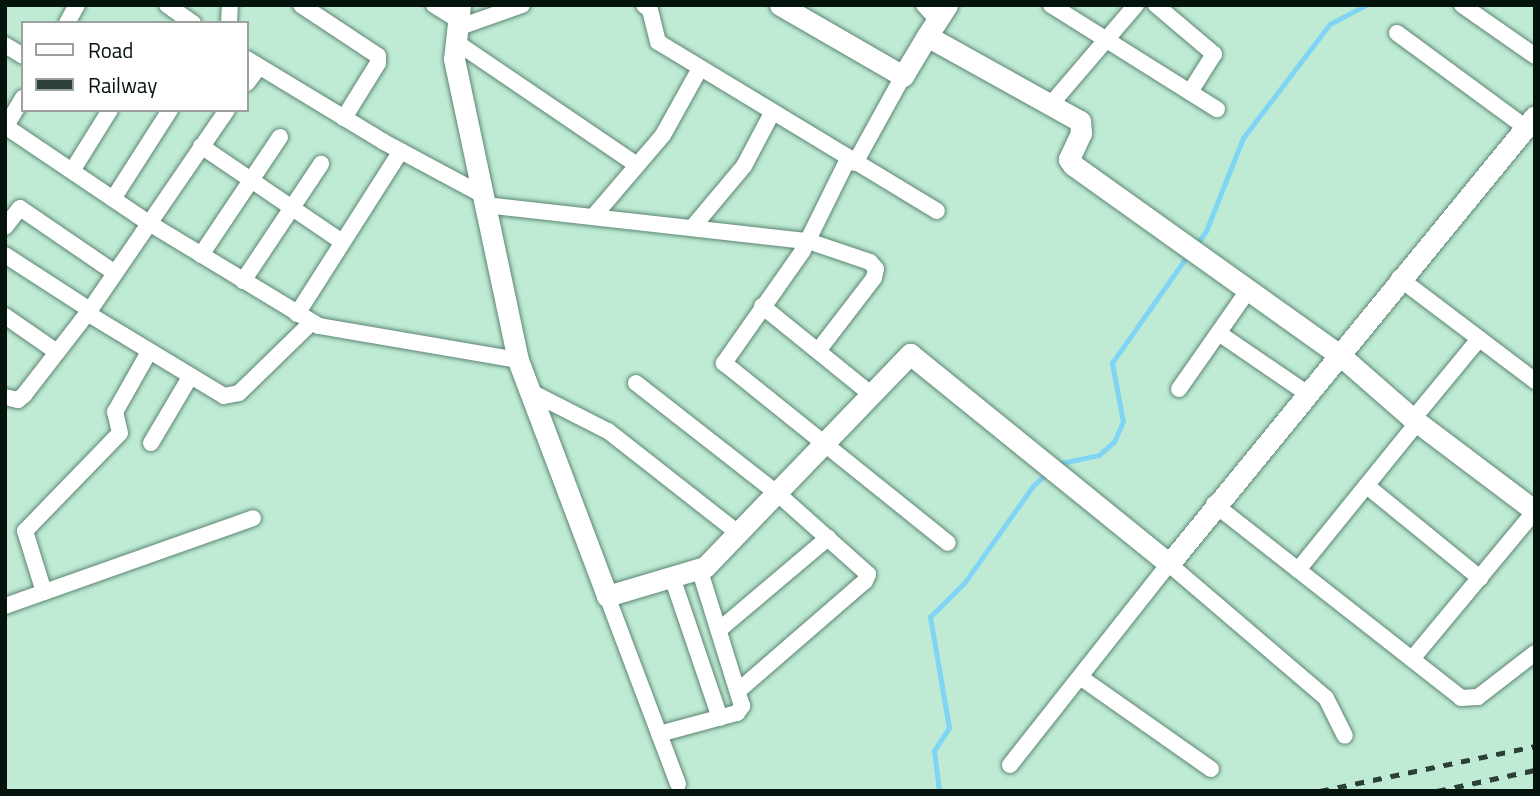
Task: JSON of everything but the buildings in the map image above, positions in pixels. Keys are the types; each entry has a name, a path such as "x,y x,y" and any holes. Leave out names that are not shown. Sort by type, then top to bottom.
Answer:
{"street":[{"path":"67,21 77,5"},
{"path":"167,5 190,21"},
{"path":"301,5 378,56 378,63 344,118"},
{"path":"434,5 637,165"},
{"path":"458,24 522,5"},
{"path":"780,5 903,76"},
{"path":"1051,5 1217,109"},
{"path":"1052,103 1136,5"},
{"path":"1156,5 1214,54 1190,92"},
{"path":"1462,5 1534,55"},
{"path":"651,9 658,42 699,70 937,211"},
{"path":"948,543 826,442 724,363 808,241 903,76 934,16 1083,127 1070,154 1073,165 1177,235 1341,356 1416,420 1535,511 1412,659"},
{"path":"458,24 454,59 518,360 678,784"},
{"path":"1010,765 1214,504 1341,356 1399,278 1530,122 1397,33"},
{"path":"5,45 21,55"},
{"path":"253,63 484,200 593,217 808,241 870,262 876,269 818,351"},
{"path":"593,217 663,135 699,70"},
{"path":"21,101 6,126 149,223 312,323 518,360"},
{"path":"72,171 109,112"},
{"path":"113,199 169,112"},
{"path":"5,397 21,398 57,352 226,112"},
{"path":"692,228 744,166 772,113"},
{"path":"201,255 280,137"},
{"path":"201,146 341,241"},
{"path":"297,314 341,241 401,151"},
{"path":"243,281 321,164"},
{"path":"5,227 20,208 115,273"},
{"path":"5,255 149,352 216,393 232,396 312,323"},
{"path":"1399,278 1535,381"},
{"path":"1180,389 1249,289"},
{"path":"762,306 872,395"},
{"path":"5,316 57,352"},
{"path":"1220,334 1308,394"},
{"path":"1298,570 1367,486 1479,339"},
{"path":"44,592 25,531 120,433 116,412 149,352"},
{"path":"607,596 699,568 738,533 911,354 1169,564 1326,698 1345,736"},
{"path":"151,443 190,377"},
{"path":"636,383 776,493 866,570 865,581 738,691"},
{"path":"529,391 608,430 738,533"},
{"path":"1367,486 1480,578"},
{"path":"1214,504 1461,698 1472,699 1535,653"},
{"path":"5,606 253,518"},
{"path":"719,630 828,537"},
{"path":"659,734 740,710 738,691 699,568"},
{"path":"672,577 720,718"},
{"path":"1080,677 1211,769"}],"waterway":[{"path":"1196,245 1206,231 1243,138 1330,24 1366,5"},
{"path":"1057,464 1099,455 1114,442 1123,422 1112,363 1188,255"},
{"path":"939,791 934,751 949,728 930,617 965,582 1033,486 1048,472"}],"railway":[{"path":"1320,791 1535,746"},
{"path":"1437,791 1535,770"}]}
